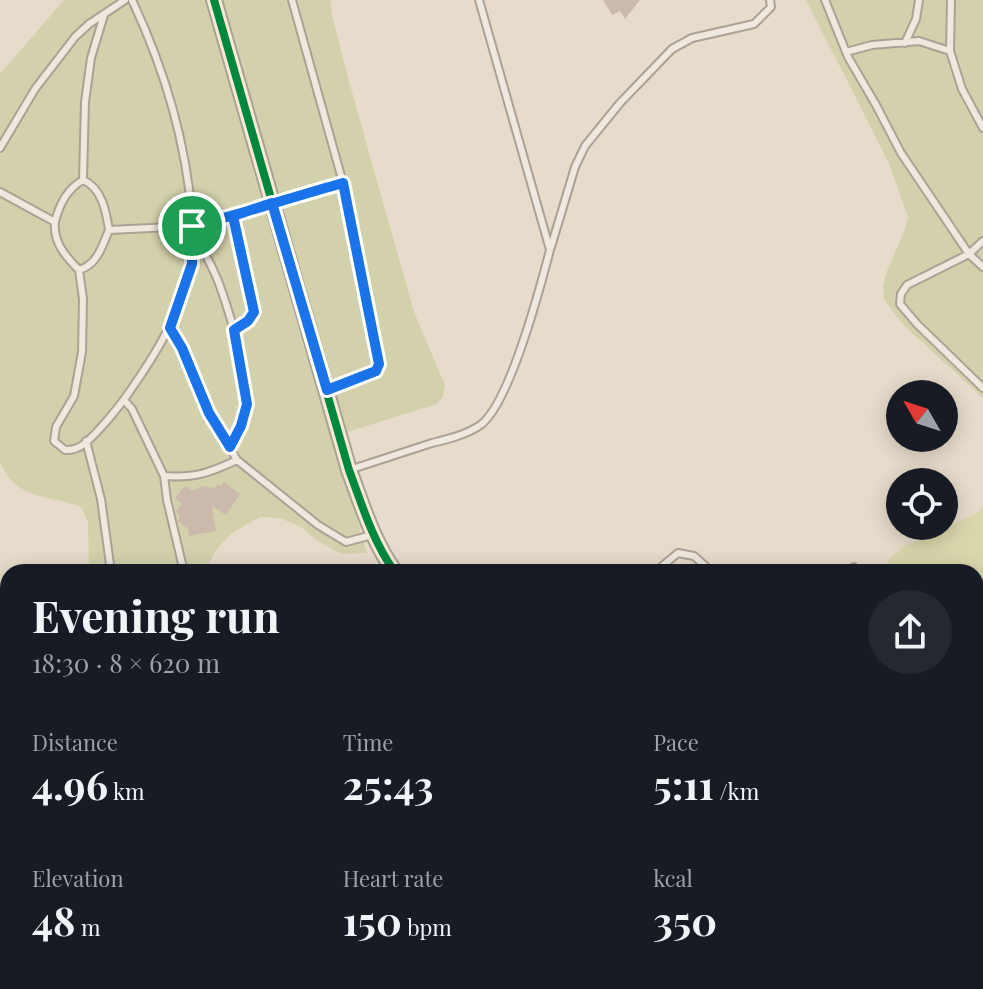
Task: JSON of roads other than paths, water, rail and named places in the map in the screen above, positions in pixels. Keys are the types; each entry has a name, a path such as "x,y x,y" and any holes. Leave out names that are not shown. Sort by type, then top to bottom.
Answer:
{"street":[{"path":"214,0 349,470 373,534 389,564"}],"lane":[{"path":"0,148 35,89 75,37 125,0"},
{"path":"79,270 96,260 109,230 99,195 89,181 83,180 76,184 59,207 54,232 68,259 79,270 83,299 82,352 74,396 56,427 54,441 65,450 79,448 86,441 124,400 157,352 170,328 192,264 194,239 189,177 152,42 132,0"},
{"path":"292,0 343,183 379,364 370,375 327,390"},
{"path":"479,0 550,250"},
{"path":"349,470 467,433 486,421 508,383 575,167 585,146 612,111 672,49 692,38 754,24 771,7 770,0"},
{"path":"825,0 846,52 901,153 969,254 983,267"},
{"path":"905,43 916,19 919,0"},
{"path":"951,0 950,51 962,89 983,128"},
{"path":"83,180 85,102 91,58 104,15"},
{"path":"846,52 872,45 919,41 950,51"},
{"path":"109,230 192,226 343,183"},
{"path":"0,192 55,222"},
{"path":"233,216 254,312 248,321 234,330"},
{"path":"194,239 209,261 227,308 247,404 241,426 230,447"},
{"path":"983,241 969,254 907,285 901,294 900,304 983,388"},
{"path":"170,328 182,348 209,413 237,460 318,525 346,542 373,534"},
{"path":"124,400 132,409 164,476 182,564"},
{"path":"86,441 101,499 110,564"},
{"path":"164,476 208,474 237,460"},
{"path":"665,564 678,553 694,556 703,564"}]}
